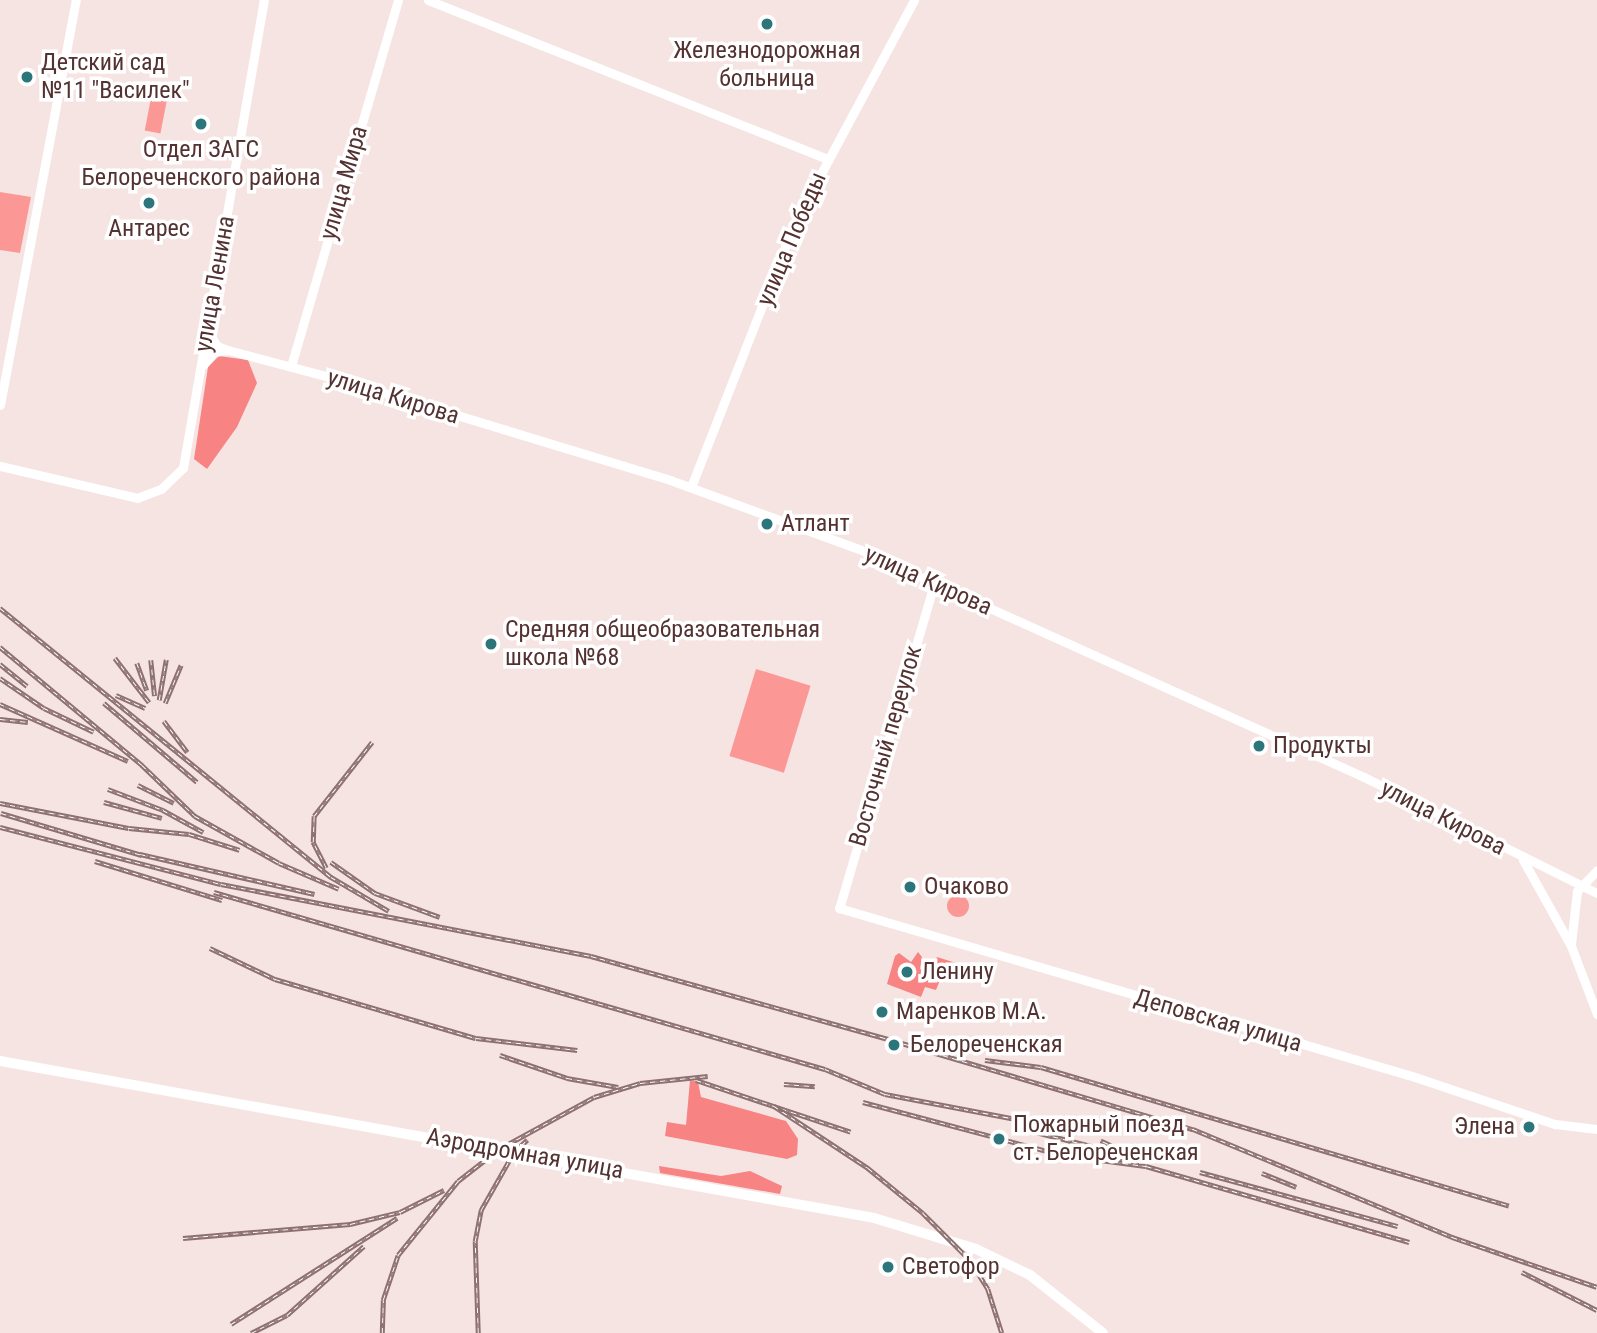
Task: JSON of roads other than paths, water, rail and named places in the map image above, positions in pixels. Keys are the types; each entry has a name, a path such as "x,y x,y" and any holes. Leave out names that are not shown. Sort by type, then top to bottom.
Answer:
{"main road":[{"name":"Аэродромная улица","path":"0,1061 839,1210 925,1231 976,1249 1041,1281 1103,1333"}],"street":[{"path":"0,382 71,0"},
{"path":"0,405 76,0"},
{"name":"улица Ленина","path":"0,466 93,490 137,498 153,494 176,477 186,458 264,0"},
{"name":"улица Мира","path":"291,366 398,0"},
{"path":"428,0 826,158"},
{"name":"улица Победы","path":"691,487 794,223 826,158 914,0"},
{"path":"207,329 217,346 228,350"},
{"path":"200,370 214,352 228,350"},
{"name":"улица Кирова","path":"228,350 291,366 691,487 847,544 1351,771 1522,859 1597,893"},
{"name":"Восточный переулок","path":"839,908 934,584"},
{"path":"1522,859 1571,946 1597,1014"},
{"path":"1571,946 1580,885 1597,870"},
{"name":"Деповская улица","path":"839,908 1415,1077 1555,1124 1597,1129"}],"railway":[{"path":"0,608 331,877 389,911"},
{"path":"0,647 142,765 195,816 279,863 339,889"},
{"path":"115,658 149,702"},
{"path":"151,660 155,696"},
{"path":"159,700 166,660"},
{"path":"137,663 147,690"},
{"path":"0,664 27,686"},
{"path":"165,703 181,665"},
{"path":"0,678 44,708 94,732"},
{"path":"116,695 145,708"},
{"path":"104,703 197,782"},
{"path":"0,704 128,761"},
{"path":"0,719 28,722"},
{"path":"164,721 187,752"},
{"path":"326,868 313,842 314,816 372,742"},
{"path":"138,785 174,803"},
{"path":"108,789 163,810 203,832"},
{"path":"104,802 162,818"},
{"path":"0,803 129,828 189,834 240,850"},
{"path":"1,813 142,855"},
{"path":"0,827 221,884 591,956 895,1041 1193,1129 1452,1237 1597,1287"},
{"path":"140,854 314,894"},
{"path":"95,861 222,900"},
{"path":"331,862 375,893 440,917"},
{"path":"214,892 825,1069 885,1094 1052,1126"},
{"path":"210,948 275,979 476,1038 577,1050"},
{"path":"500,1055 567,1078 618,1087"},
{"path":"985,1060 1041,1067 1509,1206"},
{"path":"382,1333 383,1300 398,1255 458,1181 499,1149 594,1097 640,1083 708,1076"},
{"path":"696,1080 851,1132"},
{"path":"784,1084 815,1086"},
{"path":"863,1102 1062,1155"},
{"path":"774,1106 868,1168 923,1213 970,1260 988,1289 1002,1333"},
{"path":"1024,1129 1135,1157 1101,1141"},
{"path":"478,1333 475,1241 481,1210 514,1152 527,1140"},
{"path":"1055,1153 1093,1159"},
{"path":"1130,1160 1093,1159 1146,1166 1409,1242"},
{"path":"1200,1172 1398,1226"},
{"path":"1262,1173 1296,1187"},
{"path":"183,1238 350,1224 400,1212 444,1190"},
{"path":"231,1324 397,1218"},
{"path":"251,1333 287,1315 364,1246"},
{"path":"1522,1272 1597,1310"}],"place":[{"name":"Железнодорожная больница","path":"767,24"},
{"name":"Детский сад №11 \"Василек\"","path":"27,77"},
{"name":"Отдел ЗАГС Белореченского района","path":"201,124"},
{"name":"Антарес","path":"149,203"},
{"name":"Атлант","path":"767,524"},
{"name":"Средняя общеобразовательная школа №68","path":"491,644"},
{"name":"Продукты","path":"1259,746"},
{"name":"Очаково","path":"910,887"},
{"name":"Ленину","path":"907,972"},
{"name":"Маренков М.А.","path":"882,1012"},
{"name":"Белореченская","path":"894,1045"},
{"name":"Элена","path":"1529,1127"},
{"name":"Пожарный поезд ст. Белореченская","path":"999,1139"},
{"name":"Светофор","path":"888,1267"}]}
